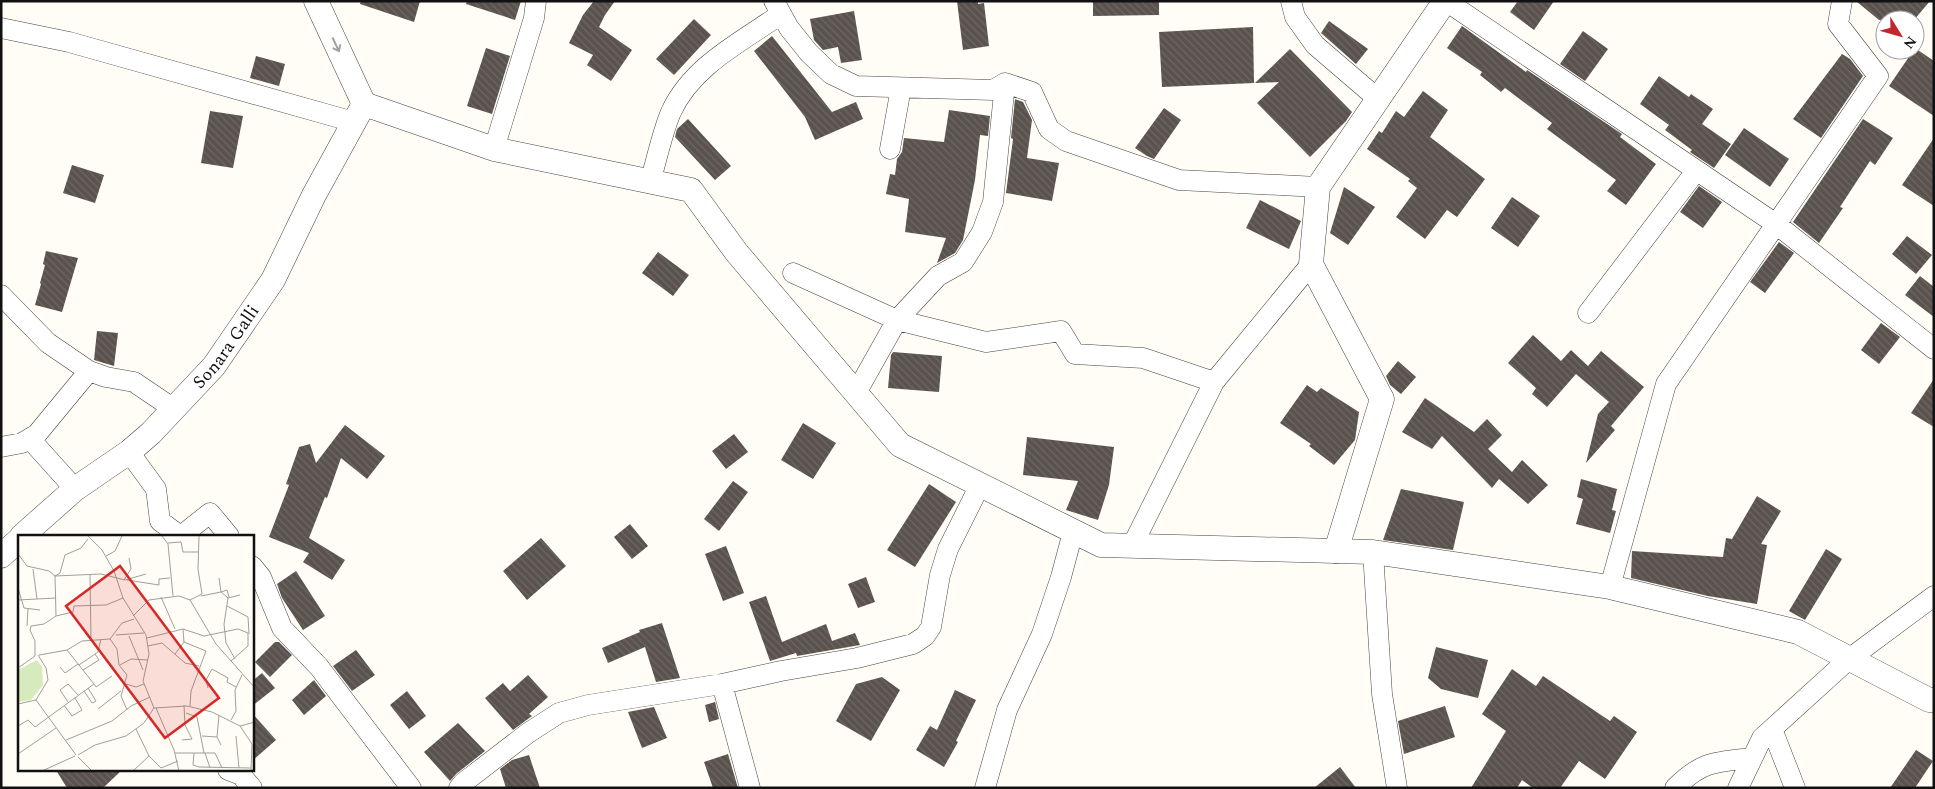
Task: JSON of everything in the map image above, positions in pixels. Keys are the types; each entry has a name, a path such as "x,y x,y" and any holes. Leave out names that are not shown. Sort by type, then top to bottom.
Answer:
{"street":[{"path":"316,1 359,113"},
{"path":"494,149 534,18 536,1"},
{"path":"1291,1 1295,17 1315,45 1378,99"},
{"path":"1336,551 1382,399 1312,264 1318,187 1445,1 1776,224 1934,349"},
{"path":"1610,587 1666,384 1878,76 1838,24 1842,1"},
{"path":"650,182 671,113 685,87 702,68 777,8 789,28 809,53 831,74 856,86 993,90 1005,83 1032,92 1049,129 1066,141 1179,180 1318,187"},
{"path":"1,28 69,42 359,113 494,149 691,190 736,253 900,445 1101,545 1373,552 1610,587 1798,632 1929,700 1934,700"},
{"path":"856,393 897,320 938,276 963,262 982,232 993,202 1005,83"},
{"path":"890,149 901,88"},
{"name":"Sonara Galli","path":"23,535 75,488 129,452 174,409 214,366 273,280 314,195 359,113"},
{"path":"1588,313 1696,171"},
{"path":"1132,546 1214,382 1312,264"},
{"path":"793,273 897,320 986,342 1061,331 1075,354 1143,358 1214,382"},
{"path":"1,295 48,343 89,371 106,377 134,382 174,409"},
{"path":"1,447 22,443 37,434 89,371"},
{"path":"30,439 75,488"},
{"path":"129,452 156,489 160,521 179,535"},
{"path":"459,788 463,782 528,733 559,713 588,705 722,684 857,658 913,644 925,636 931,627 940,575 948,549 980,485"},
{"path":"181,535 210,512 228,535"},
{"path":"985,788 1007,710 1042,634 1061,577 1073,532"},
{"path":"1,556 18,541"},
{"path":"1373,552 1382,694 1397,788"},
{"path":"254,568 261,577 282,628 319,667 411,788"},
{"path":"1738,788 1762,738 1849,659 1934,596"},
{"path":"722,684 750,788"},
{"path":"1772,729 1795,788"},
{"path":"1675,788 1698,768 1711,762 1752,758"},
{"path":"233,772 240,775 252,788"}],"building":[{"path":"361,1 420,1 414,22 360,4"},
{"path":"467,1 521,1 515,20 466,4"},
{"path":"594,1 615,1 599,27 632,50 611,81 587,65 593,55 569,43 583,15"},
{"path":"957,1 978,1 978,4 984,3 989,46 963,50"},
{"path":"1093,1 1159,1 1159,15 1093,16"},
{"path":"1518,1 1554,1 1534,30 1510,12"},
{"path":"1856,1 1930,1 1922,10 1875,10 1875,17"},
{"path":"854,11 862,60 841,63 838,47 823,50 814,40 810,19"},
{"path":"694,19 711,35 674,75 656,59"},
{"path":"1329,21 1368,49 1356,64 1321,33"},
{"path":"1462,26 1526,72 1527,70 1622,134 1620,137 1656,164 1626,205 1607,191 1616,180 1547,129 1552,123 1505,88 1501,92 1480,75 1482,72 1447,48"},
{"path":"1253,27 1254,83 1162,87 1159,32"},
{"path":"1583,31 1608,49 1585,81 1560,64"},
{"path":"772,36 832,112 856,102 863,119 815,140 805,117 754,51"},
{"path":"486,48 510,56 492,114 467,106"},
{"path":"1290,49 1352,112 1346,121 1310,157 1257,103 1279,82 1255,83"},
{"path":"1842,54 1850,59 1863,76 1821,138 1793,119"},
{"path":"1925,55 1934,61 1934,116 1889,86 1907,60 1925,60"},
{"path":"256,56 285,64 279,86 250,78"},
{"path":"1659,76 1689,97 1691,94 1713,109 1702,124 1731,144 1714,168 1690,152 1692,150 1665,130 1669,125 1640,104"},
{"path":"1423,91 1448,110 1430,137 1485,179 1457,217 1447,210 1425,239 1396,217 1417,188 1408,181 1410,179 1367,149 1379,131 1382,133 1396,111 1404,117"},
{"path":"1015,99 1023,102 1032,120 1027,158 1059,163 1052,201 1006,193 1013,139 1011,138"},
{"path":"1164,108 1181,120 1154,159 1135,148"},
{"path":"949,110 990,116 988,136 980,135 975,180 963,240 955,253 937,263 946,238 905,232 909,199 886,194 890,174 895,175 897,159 902,152 904,138 944,142"},
{"path":"210,111 243,116 233,168 201,163"},
{"path":"688,119 731,166 715,180 675,137 677,129"},
{"path":"1863,119 1893,138 1875,165 1870,161 1840,207 1843,208 1819,243 1793,222"},
{"path":"1744,128 1789,159 1770,187 1725,155"},
{"path":"1934,138 1934,206 1902,185"},
{"path":"72,165 104,175 95,203 63,193"},
{"path":"1699,186 1722,202 1703,228 1680,212"},
{"path":"1344,187 1375,207 1348,245 1330,233"},
{"path":"1512,197 1540,216 1518,247 1491,228"},
{"path":"1260,200 1301,221 1289,249 1246,228"},
{"path":"1907,236 1932,255 1916,274 1892,254"},
{"path":"1779,242 1794,253 1765,293 1750,282"},
{"path":"46,251 78,258 62,312 35,305 45,265 43,264"},
{"path":"658,252 689,275 673,296 642,273"},
{"path":"1920,276 1934,287 1934,317 1905,295"},
{"path":"1881,323 1900,337 1879,364 1861,350"},
{"path":"97,331 118,333 114,366 94,360"},
{"path":"1533,335 1561,361 1571,350 1588,366 1601,351 1644,387 1611,426 1615,430 1586,463 1598,414 1609,402 1576,374 1547,407 1532,394 1536,388 1508,363"},
{"path":"893,352 942,356 939,392 888,388 891,355"},
{"path":"1398,361 1416,377 1401,394 1390,385 1386,376"},
{"path":"1934,379 1934,427 1911,413"},
{"path":"1307,385 1317,392 1321,388 1359,412 1355,440 1334,465 1309,446 1311,444 1280,423"},
{"path":"1425,398 1474,432 1487,419 1502,435 1488,449 1512,472 1522,460 1548,485 1528,504 1499,479 1492,488 1442,436 1432,449 1402,432"},
{"path":"803,423 836,443 813,479 781,460"},
{"path":"345,425 385,456 367,479 341,458 327,498 325,497 309,538 345,560 332,580 303,562 309,553 269,537 289,485 286,484 299,447 310,444 316,463"},
{"path":"734,434 748,452 726,469 712,451"},
{"path":"1027,437 1114,447 1109,485 1098,520 1066,510 1078,481 1023,475"},
{"path":"1581,479 1617,489 1612,510 1616,511 1610,533 1576,524 1583,499 1577,497"},
{"path":"733,481 748,492 719,531 704,519"},
{"path":"929,484 956,502 915,567 887,550"},
{"path":"1401,489 1464,502 1453,550 1383,540"},
{"path":"1757,496 1781,511 1761,544 1767,545 1757,604 1708,596 1631,578 1632,551 1723,557 1726,538 1732,539"},
{"path":"630,524 648,546 632,559 614,537"},
{"path":"541,538 566,566 527,600 503,571"},
{"path":"726,546 744,593 723,601 705,554"},
{"path":"1826,549 1842,559 1805,620 1789,611"},
{"path":"296,571 325,616 303,630 282,598 277,584"},
{"path":"866,577 875,602 858,608 848,584"},
{"path":"766,596 782,642 826,624 832,641 855,633 860,645 797,656 796,653 770,661 749,602"},
{"path":"662,623 680,678 656,682 645,647 608,663 602,648 640,632 639,630"},
{"path":"275,642 279,642 292,655 270,677 255,662"},
{"path":"1436,647 1488,660 1478,698 1441,689 1428,678"},
{"path":"356,650 375,675 352,691 333,666"},
{"path":"1512,669 1536,686 1543,676 1610,721 1614,716 1637,732 1605,779 1579,761 1560,788 1533,788 1522,780 1517,788 1471,788 1506,731 1482,714"},
{"path":"262,673 275,688 254,704 254,679"},
{"path":"528,675 548,697 529,714 532,716 513,730 485,698 503,683 510,691"},
{"path":"882,677 900,690 871,741 836,721 856,684"},
{"path":"314,680 326,696 304,715 292,700"},
{"path":"955,690 976,700 956,741 958,742 944,767 916,750 930,726 937,730"},
{"path":"407,691 426,716 409,729 390,705"},
{"path":"715,702 719,719 709,722 705,705"},
{"path":"1445,706 1455,737 1404,754 1398,721"},
{"path":"654,707 667,738 642,748 628,712"},
{"path":"254,715 276,740 254,759"},
{"path":"458,723 485,751 450,781 424,752"},
{"path":"1916,750 1933,761 1915,788 1890,788"},
{"path":"728,754 738,788 713,788 704,762"},
{"path":"529,755 540,788 506,788 500,769 512,760"},
{"path":"1340,767 1356,788 1314,788"},
{"path":"57,772 120,772 103,788 67,788"}]}
